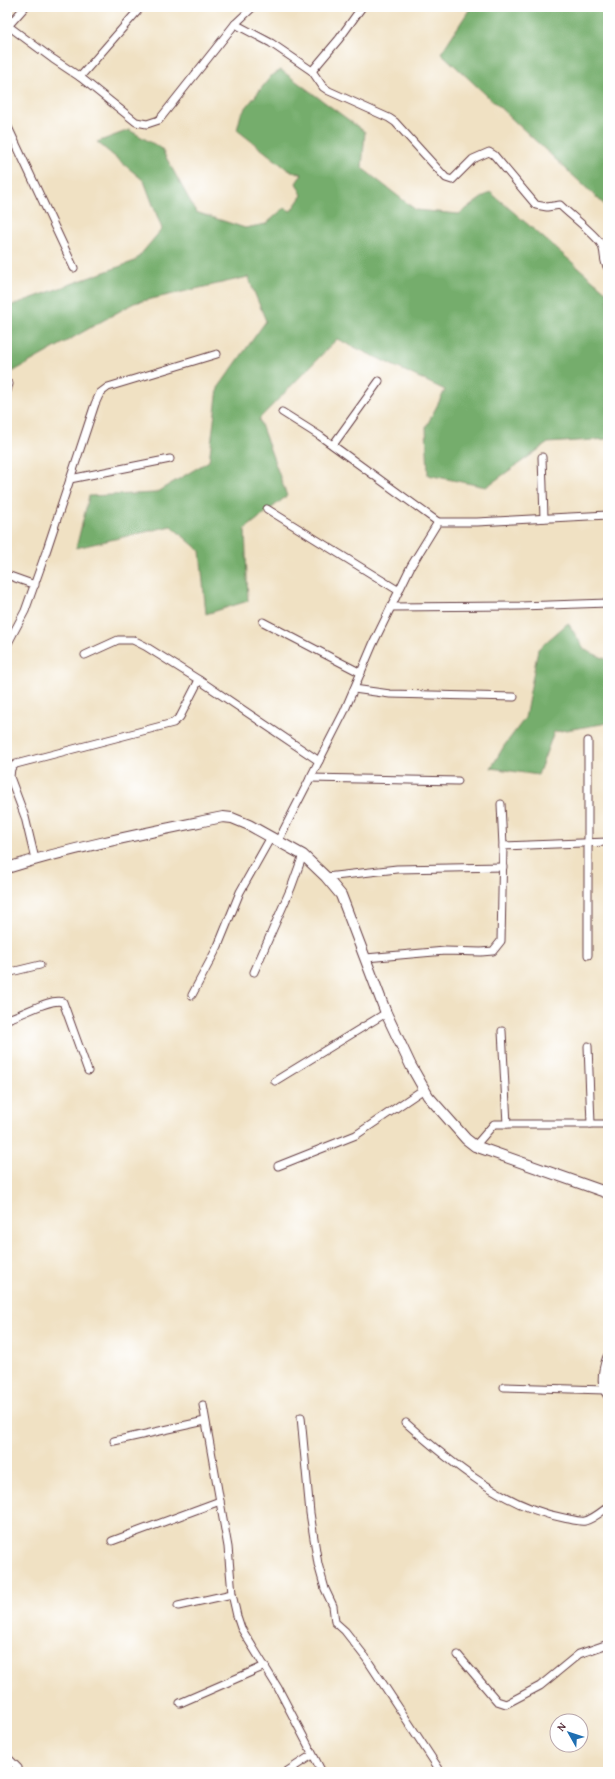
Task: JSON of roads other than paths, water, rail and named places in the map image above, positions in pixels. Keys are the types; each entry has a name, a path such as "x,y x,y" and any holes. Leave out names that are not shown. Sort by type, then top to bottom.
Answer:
{"street":[{"path":"26,7 8,25 53,59 80,77 136,122 149,123 159,120 235,24 253,7"},
{"path":"80,77 141,7"},
{"path":"312,71 339,39 362,7"},
{"path":"235,24 271,43 312,71 323,86 329,91 395,122 446,178 452,180 456,178 473,159 489,152 494,154 536,205 547,207 560,205 592,235 602,245 604,264 608,268"},
{"path":"7,125 74,268"},
{"path":"7,645 26,611 95,404 104,390 108,387 217,354"},
{"path":"333,445 379,381"},
{"path":"282,412 333,445 438,522 477,522 608,515"},
{"path":"542,457 544,518"},
{"path":"70,479 170,459"},
{"path":"267,509 399,591"},
{"path":"192,996 218,946 240,892 274,839 310,778 354,689 411,566 438,522"},
{"path":"7,575 35,585"},
{"path":"391,607 520,606 608,603"},
{"path":"263,622 361,673"},
{"path":"85,655 118,640 133,640 199,680 319,761"},
{"path":"35,859 25,818 10,777 11,768 16,764 173,724 180,717 199,680"},
{"path":"354,689 390,694 514,697"},
{"path":"588,741 588,955"},
{"path":"310,778 458,781"},
{"path":"366,958 445,951 493,951 501,941 503,846 501,804"},
{"path":"7,868 35,859 130,836 223,817 232,818 249,825 303,855 326,877 341,895 386,1013 424,1089 466,1139 475,1146 608,1194"},
{"path":"503,846 608,842"},
{"path":"254,972 291,888 303,855"},
{"path":"326,877 397,869 503,867"},
{"path":"7,973 40,965"},
{"path":"7,1019 59,1000 64,1002 88,1071"},
{"path":"275,1081 386,1013"},
{"path":"502,1031 507,1124"},
{"path":"588,1046 592,1124"},
{"path":"278,1166 356,1135 424,1089"},
{"path":"475,1146 494,1124 608,1124"},
{"path":"504,1387 607,1392 604,1376 608,1358"},
{"path":"203,1405 228,1547 232,1594 241,1628 265,1666 322,1772"},
{"path":"301,1417 310,1513 318,1564 325,1589 333,1606 335,1622 345,1631 366,1658 441,1772"},
{"path":"114,1441 205,1421"},
{"path":"406,1423 441,1454 495,1492 549,1515 582,1522 592,1518 608,1507"},
{"path":"112,1541 220,1501"},
{"path":"178,1606 232,1594"},
{"path":"458,1655 497,1701 506,1704 540,1686 579,1654 608,1644"},
{"path":"180,1703 265,1666"},
{"path":"286,1772 312,1755"},
{"path":"7,1757 18,1768 15,1772"}]}
